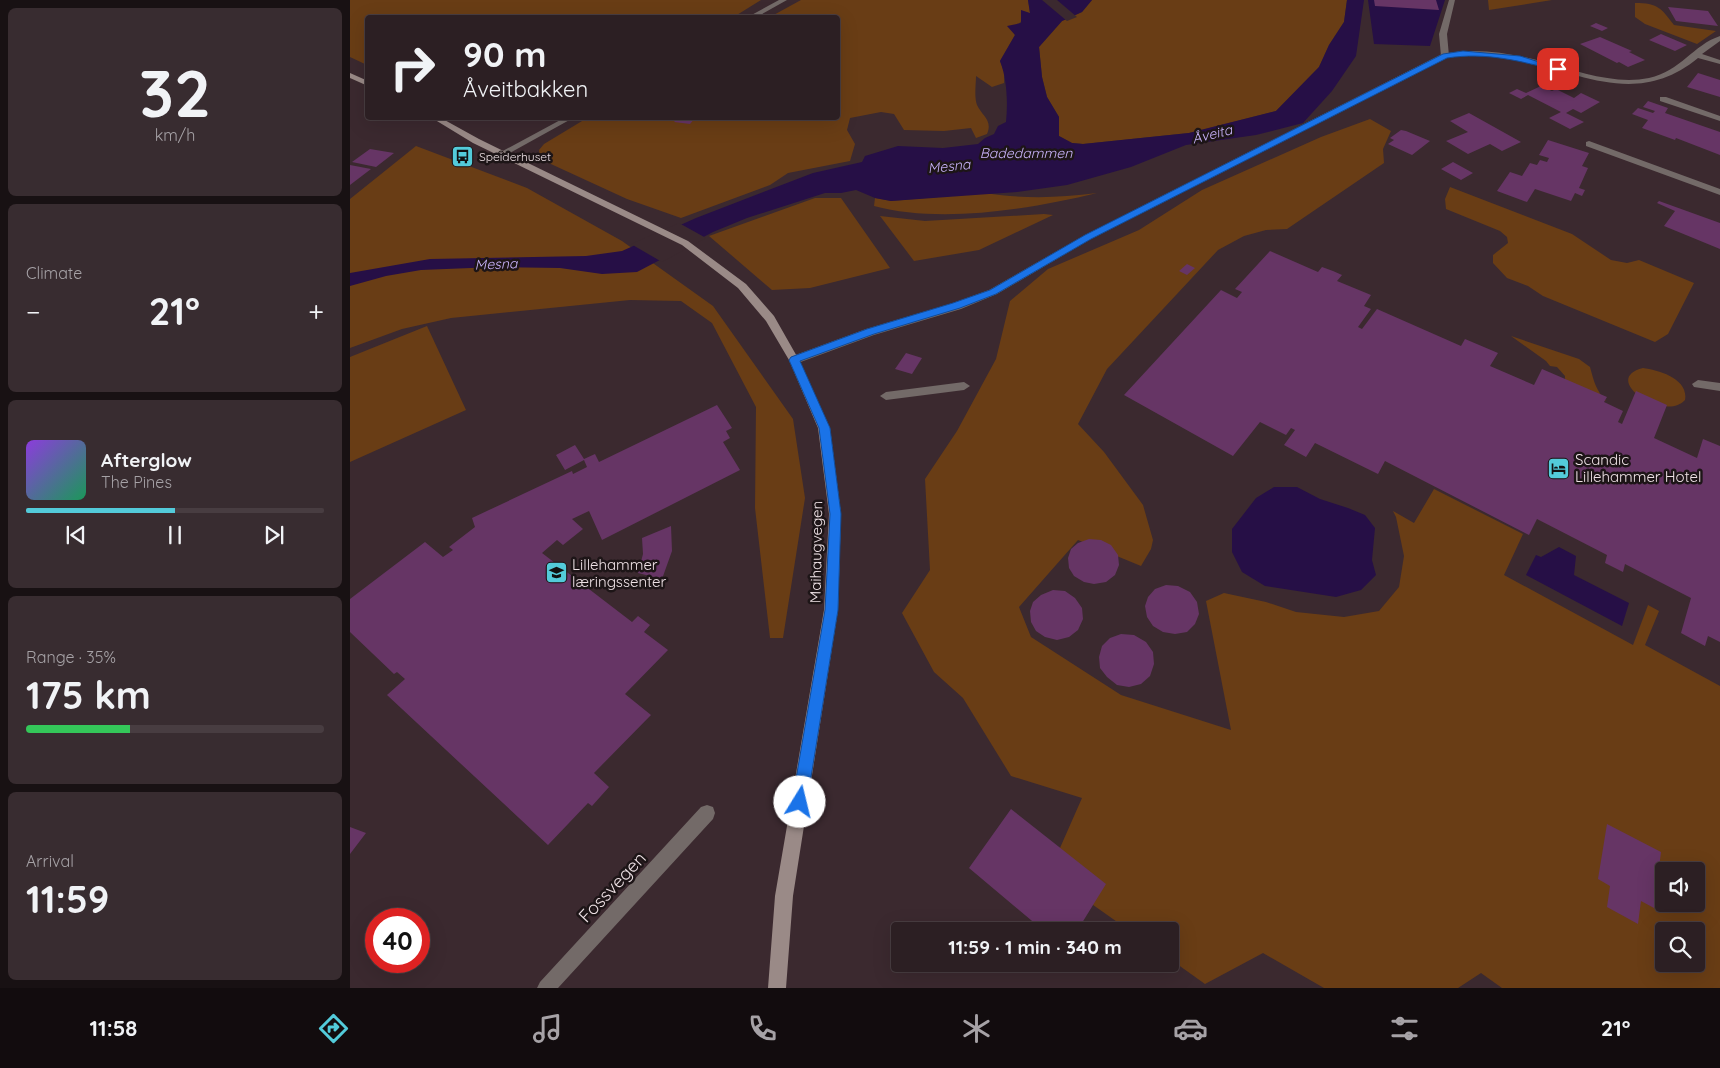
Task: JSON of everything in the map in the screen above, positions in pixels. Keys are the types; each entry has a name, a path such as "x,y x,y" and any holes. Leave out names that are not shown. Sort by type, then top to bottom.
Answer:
{"street":[{"path":"755,15 784,0"},
{"path":"1445,56 1443,34 1452,0"},
{"path":"794,360 870,332 957,306 993,292 1088,237 1445,56 1463,53 1520,58 1597,79 1633,82 1668,75 1696,55 1706,45 1720,38"},
{"path":"1696,55 1720,62"},
{"path":"350,75 365,82"},
{"path":"1663,99 1720,119"},
{"name":"Maihaugvegen","path":"439,120 476,141 685,243 710,260 742,286 770,319 794,360 824,428 835,514 831,610 784,896 777,988"},
{"path":"503,153 565,120"},
{"path":"1589,144 1720,192"},
{"path":"1698,384 1720,387"},
{"path":"886,396 964,386"},
{"name":"Fossvegen","path":"546,988 707,813"}],"shaded area":[{"path":"350,0 761,0 737,15 365,15 365,64 350,57"},
{"path":"801,0 1028,0 1030,13 1012,30 1015,35 1000,61 1004,71 1004,83 992,87 976,76 976,102 989,125 987,134 976,138 971,128 944,131 904,130 894,114 881,112 850,118 847,130 855,144 850,161 788,173 770,185 681,218 627,199 540,159 539,150 544,144 584,120 840,120 840,15 774,15"},
{"path":"1092,0 1347,0 1344,22 1329,45 1319,67 1276,111 1189,133 1083,144 1072,143 1059,136 1059,117 1047,97 1042,77 1039,47 1062,21 1082,12"},
{"path":"1488,0 1552,0 1489,10"},
{"path":"1635,3 1654,5 1666,14 1674,25 1716,31 1697,44 1645,24 1635,17"},
{"path":"1370,119 1391,131 1383,149 1384,163 1287,229 1266,230 1244,236 1218,250 1107,369 1078,424 1104,452 1143,505 1153,540 1151,549 1141,566 1078,540 1019,607 1031,637 1121,695 1231,730 1206,601 1224,593 1266,602 1296,612 1344,617 1379,611 1399,587 1404,556 1393,511 1414,523 1434,489 1523,534 1504,575 1633,645 1648,605 1659,611 1645,645 1720,686 1720,988 1502,988 1481,973 1458,988 1324,988 1263,953 1205,984 1179,965 1179,922 1117,922 1069,888 1056,857 1082,798 1011,776 963,698 934,672 902,613 930,570 925,479 957,431 996,359 1010,301 1048,269 1139,230 1202,190 1321,137"},
{"path":"416,146 527,188 622,241 713,306 793,419 805,498 783,638 770,638 755,508 756,407 712,323 681,301 630,300 451,318 402,329 350,348 350,199"},
{"path":"1450,187 1572,234 1611,260 1627,263 1639,260 1694,283 1668,334 1655,342 1543,296 1528,286 1507,278 1493,263 1493,255 1508,243 1507,237 1500,231 1446,209 1445,199"},
{"path":"985,193 1041,197 1097,193 1015,209 957,214 928,214 874,206 875,198 891,201"},
{"path":"815,198 841,198 890,268 810,288 772,290 709,236"},
{"path":"1053,215 979,250 914,261 880,216 925,221"},
{"path":"427,326 466,410 350,462 350,357"},
{"path":"1511,336 1579,359 1590,367 1596,386 1606,401 1565,383 1565,376 1557,367 1550,366 1546,361"},
{"path":"1643,368 1664,373 1678,381 1685,393 1685,400 1676,406 1664,406 1651,403 1640,397 1632,389 1628,381 1631,373"}],"water":[{"path":"1028,0 1092,0 1082,12 1062,21 1039,47 1042,77 1047,97 1059,117 1059,136 1072,143 1083,144 1189,133 1276,111 1319,67 1329,45 1344,22 1347,0 1364,0 1356,56 1332,91 1303,123 1256,135 1186,145 1131,167 1067,185 1017,192 891,201 875,198 856,190 841,193 825,193 747,218 713,232 637,272 602,274 560,268 496,267 421,270 386,276 350,286 350,273 430,259 586,256 622,251 696,218 813,173 862,162 865,156 898,146 943,148 978,144 994,134 998,126 1006,122 1006,91 1000,61 1015,35 1007,26 1021,23 1021,10 1030,13"},
{"path":"1368,0 1445,0 1430,46 1374,44"},
{"path":"1274,487 1297,487 1320,499 1365,515 1375,528 1372,560 1376,575 1361,590 1336,597 1265,586 1242,572 1232,552 1232,529 1256,498"},
{"path":"1559,547 1576,556 1574,575 1629,603 1622,626 1526,575 1536,555 1541,557"}],"pier":[{"path":"1042,0 1057,0 1077,17 1067,21"},
{"path":"679,223 706,238 662,262 631,244"}],"building":[{"path":"1374,0 1436,0 1439,10 1375,6"},
{"path":"1668,7 1708,11 1718,26 1676,21"},
{"path":"1596,23 1608,28 1602,31 1590,26"},
{"path":"1661,34 1687,45 1675,51 1649,40"},
{"path":"1600,37 1632,51 1629,52 1645,60 1628,67 1580,44"},
{"path":"1698,73 1720,80 1720,97 1687,87"},
{"path":"1541,86 1552,91 1556,89 1574,98 1581,93 1600,102 1581,113 1573,109 1566,113 1584,122 1570,129 1549,118 1561,112 1528,95 1521,99 1509,93 1517,89 1526,93"},
{"path":"1648,101 1668,108 1665,113 1720,132 1720,155 1676,138 1675,140 1642,128 1648,120 1632,114 1638,108 1653,113 1655,111 1643,107"},
{"path":"1469,113 1521,142 1502,151 1490,144 1468,154 1446,141 1468,132 1450,121"},
{"path":"676,120 693,120 690,124 674,122"},
{"path":"1401,130 1430,141 1412,155 1388,144 1394,140 1390,138"},
{"path":"1548,140 1589,153 1582,166 1588,168 1579,188 1585,190 1582,196 1575,193 1571,201 1535,189 1527,202 1497,191 1510,172 1522,176 1530,163 1537,165 1540,160 1547,162 1549,158 1539,155"},
{"path":"370,149 394,153 376,167 352,162"},
{"path":"1453,162 1473,173 1461,180 1441,169"},
{"path":"350,165 371,169 350,185"},
{"path":"1659,201 1720,223 1720,249 1664,226 1675,211 1657,203"},
{"name":"Scandic Lillehammer Hotel","path":"1270,251 1318,272 1322,267 1333,271 1342,275 1337,281 1371,295 1364,306 1371,309 1358,327 1362,329 1377,309 1461,346 1465,339 1498,353 1490,366 1534,385 1542,369 1607,397 1604,402 1623,411 1618,422 1622,424 1636,391 1667,405 1654,438 1697,458 1703,439 1720,446 1720,642 1708,636 1705,646 1681,633 1691,598 1625,564 1623,572 1605,563 1607,555 1537,519 1529,535 1385,461 1378,474 1315,443 1306,457 1284,445 1295,430 1291,428 1286,435 1260,422 1233,456 1124,395 1221,290 1237,298 1242,292 1235,289"},
{"path":"1187,264 1195,268 1187,275 1179,271"},
{"path":"906,353 922,358 912,374 895,369"},
{"path":"717,405 732,428 726,431 730,438 723,442 740,470 602,540 589,511 572,519 583,529 563,545 557,540 542,553 632,622 638,616 650,625 644,632 668,650 625,694 651,715 594,773 609,787 592,806 588,803 548,845 387,695 405,679 397,672 394,674 350,632 350,599 425,542 443,557 453,550 449,547 475,527 472,518 572,471 573,474 587,467 584,460 565,470 556,455 575,445 584,459 595,454 599,462"},
{"path":"671,526 672,551 662,579 638,573 643,554 642,538"},
{"path":"1089,539 1101,540 1111,545 1118,555 1119,565 1115,575 1106,582 1094,584 1084,582 1074,576 1069,568 1068,558 1071,549 1078,543"},
{"path":"1166,585 1178,586 1190,592 1197,602 1199,614 1195,624 1187,632 1175,634 1163,632 1153,626 1147,617 1145,606 1148,597 1155,589"},
{"path":"1053,590 1065,591 1075,598 1082,608 1083,619 1078,630 1069,637 1057,640 1045,637 1036,631 1031,622 1030,611 1033,602 1041,595"},
{"path":"1121,634 1134,635 1146,642 1153,652 1154,664 1150,676 1141,684 1129,687 1117,685 1100,668 1099,657 1102,646 1110,638"},
{"path":"1011,809 1106,884 1083,922 1033,922 969,868"},
{"path":"1607,824 1661,852 1660,862 1655,862 1654,908 1641,901 1638,924 1607,907 1610,886 1598,879"},
{"path":"350,827 366,833 350,854"}],"place":[{"name":"Speiderhuset","path":"463,156"},
{"name":"Scandic Lillehammer Hotel","path":"1559,468"},
{"name":"Lillehammer læringssenter","path":"556,573"}],"route":[{"path":"800,802 831,610 835,514 824,428 794,360 870,332 917,316 957,306 993,292 1088,237 1212,174 1224,170 1445,56 1463,53 1497,55 1520,58 1558,69"}],"water label":[{"name":"Åveita","path":"1212,134"},
{"name":"Badedammen","path":"1026,153"},
{"name":"Mesna","path":"949,166"},
{"name":"Mesna","path":"496,264"}]}
